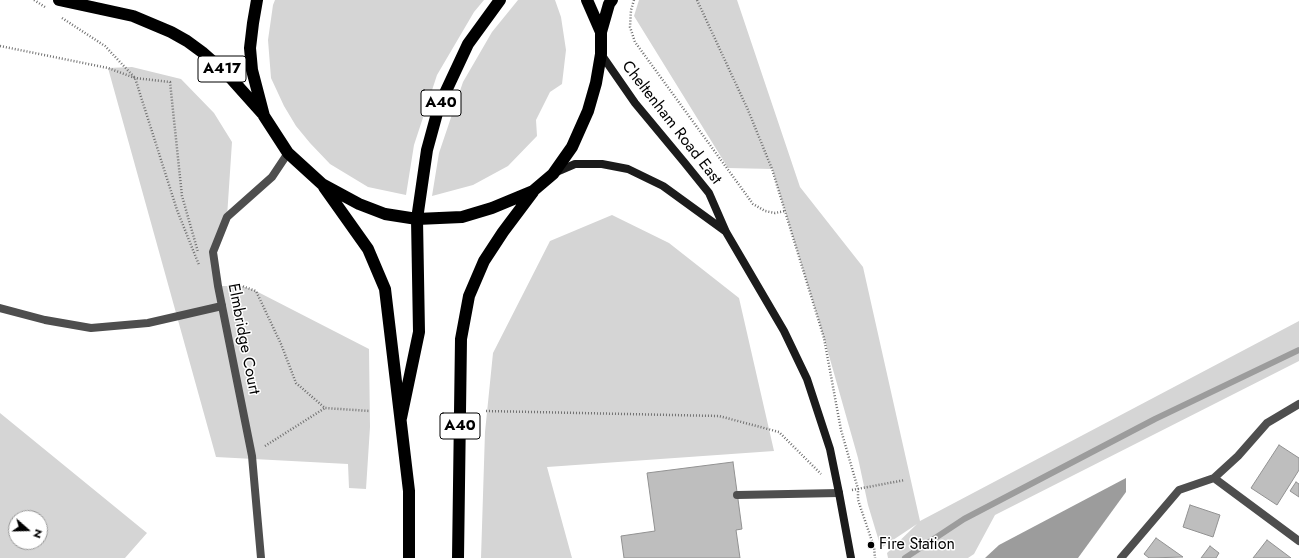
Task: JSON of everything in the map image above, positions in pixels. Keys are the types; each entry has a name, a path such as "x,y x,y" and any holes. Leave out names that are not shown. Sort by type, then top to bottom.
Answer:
{"highway":[{"name":"A417","path":"59,0 133,16 171,32 202,52 228,74 264,116"},
{"name":"A40","path":"257,0 250,48 252,70 264,116 288,153 322,184 368,249 385,289 408,491 409,558"},
{"name":"A40","path":"400,418 420,332 417,219 427,150 439,106 468,44 500,0"},
{"name":"A40","path":"587,0 601,32"},
{"name":"A40","path":"458,558 461,339 469,296 484,261 503,232 533,191 553,174 572,147 588,111 601,54 601,32 609,4 612,0"},
{"name":"A40","path":"322,184 359,204 378,212 417,219 462,217 492,208 533,191"}],"main road":[{"name":"Cheltenham Road East","path":"601,54 635,103 709,193 726,232 784,331 807,379 830,449 840,493 851,558"},
{"name":"Cheltenham Road East","path":"553,174 575,164 602,164 628,169 663,186 726,232"}],"street":[{"name":"Elmbridge Court","path":"261,558 252,456 218,286 213,252 227,217 272,177 288,153"},
{"path":"0,308 45,320 91,328 148,323 222,306"},
{"path":"1121,558 1179,490 1214,478 1238,456 1267,423 1299,404"},
{"path":"1214,478 1299,541"},
{"path":"737,496 840,493"}],"path":[{"path":"34,0 47,8"},
{"path":"634,0 631,10 630,27 635,42 640,49 753,204 765,212 775,213 785,211"},
{"path":"697,0 748,110 772,169 824,338 841,430 858,489 858,500 876,558"},
{"path":"0,46 108,68 135,78 170,82 182,196 200,265 177,210 135,78 105,46 60,17"},
{"path":"218,286 242,286 256,291 281,344 296,383 325,408"},
{"path":"260,449 325,408 370,411"},
{"path":"486,411 719,416 779,432 840,493 905,480"}],"shaded area":[{"path":"275,0 484,0 474,12 437,75 414,145 406,195 368,187 330,164 296,126 284,106 271,78 268,40"},
{"path":"518,0 555,0 561,17 566,50 562,84 550,92 536,120 537,136 508,166 473,185 432,196 439,153 463,82 492,32"},
{"path":"639,0 737,0 800,187 863,267 920,521 1299,321 1299,361 995,515 974,554 968,558 888,558 887,553 917,524 881,548 868,505 858,458 824,338 772,169 728,168 634,16"},
{"path":"132,67 181,79 214,113 232,142 227,217 213,252 218,286 242,286 256,291 369,349 370,427 366,489 349,488 348,464 216,457 108,68"},
{"path":"612,215 669,243 739,298 774,451 547,467 572,558 481,558 485,432 493,353 550,241"},
{"path":"0,413 147,533 125,558 0,558"},
{"path":"1126,478 1126,492 1078,558 985,558 999,545"}],"building":[{"path":"1279,445 1299,458 1299,470 1277,505 1251,488"},
{"path":"733,462 742,529 736,530 740,558 624,558 621,536 655,531 647,473"},
{"path":"1296,482 1299,484 1299,497 1290,491"},
{"path":"1190,505 1220,515 1213,537 1183,527"},
{"path":"1156,538 1183,557 1149,558 1144,554"},
{"path":"1267,540 1291,558 1253,558"},
{"path":"1210,546 1219,553 1216,558 1201,558"}],"waterway":[{"path":"905,558 964,519 1155,419 1299,350"}],"place":[{"name":"Fire Station","path":"871,545"}]}
